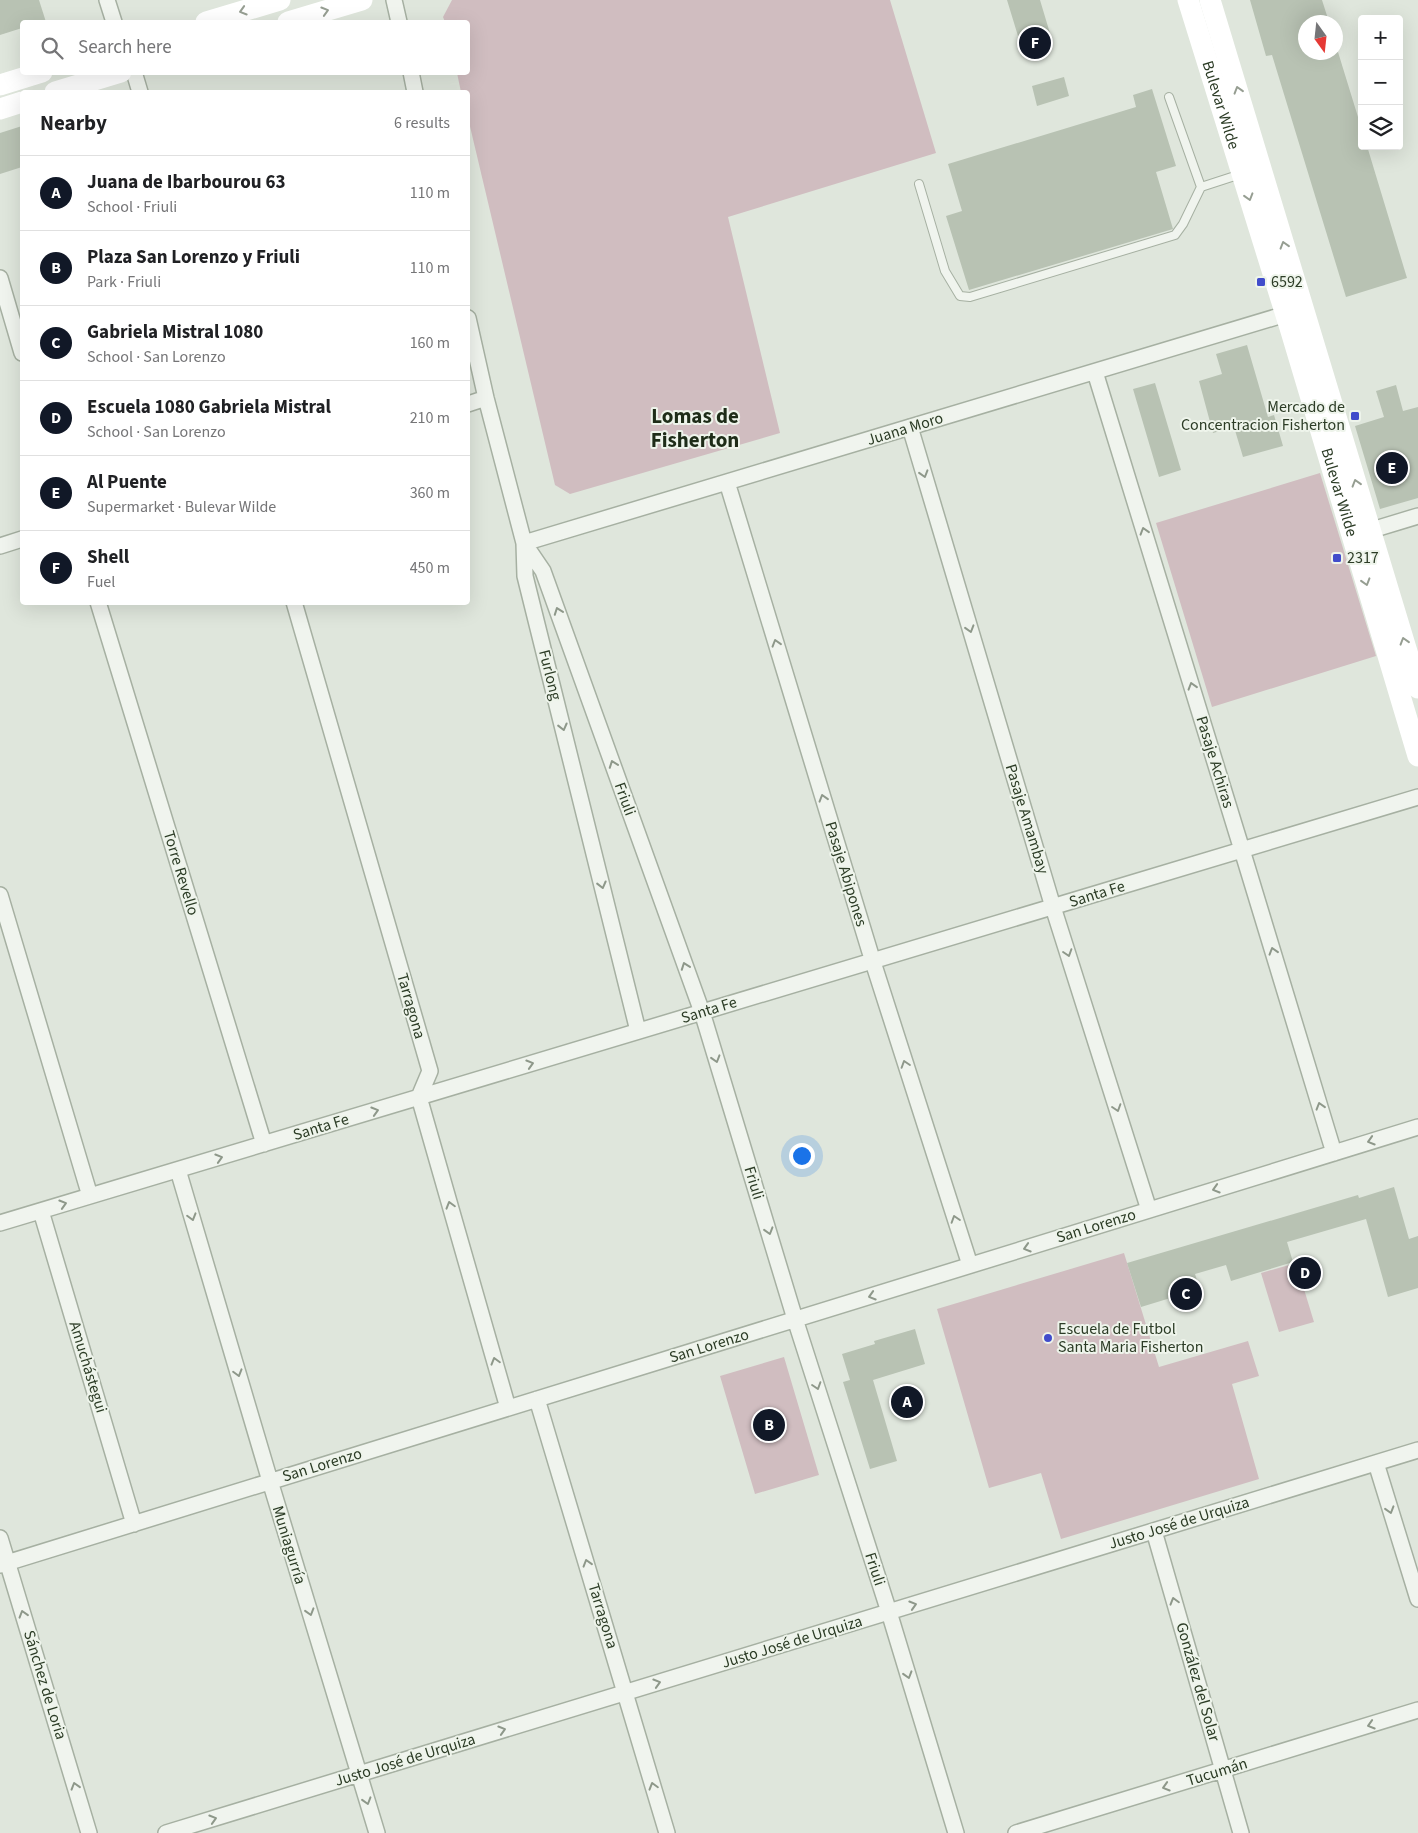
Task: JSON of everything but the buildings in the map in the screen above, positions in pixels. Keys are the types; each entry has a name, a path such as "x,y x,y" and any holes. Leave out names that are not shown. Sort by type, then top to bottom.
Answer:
{"main road":[{"path":"213,20 280,0"},
{"path":"295,20 362,0"},
{"name":"Bulevar Wilde","path":"1188,0 1286,314 1361,533 1418,688"},
{"name":"Bulevar Wilde","path":"1210,0 1361,533 1416,745"},
{"path":"0,85 32,75"},
{"path":"62,90 112,75"},
{"path":"0,109 20,103"}],"street":[{"path":"107,0 113,20"},
{"path":"394,0 399,20"},
{"path":"135,75 139,90"},
{"path":"412,75 415,90"},
{"path":"0,278 20,346"},
{"name":"Juana Moro","path":"524,543 1286,314"},
{"name":"Furlong","path":"470,327 486,398 524,543 525,576 638,1031"},
{"name":"Pasaje Achiras","path":"1094,372 1334,1153"},
{"path":"470,403 486,398"},
{"name":"Pasaje Amambay","path":"910,427 1053,907 1149,1210"},
{"name":"Pasaje Abipones","path":"727,482 872,962 970,1265"},
{"path":"1361,533 1418,516"},
{"path":"0,546 20,540"},
{"name":"Friuli","path":"524,543 543,571 702,1012 795,1319 889,1612 956,1833"},
{"name":"Torre Revello","path":"99,605 264,1144"},
{"name":"Tarragona","path":"295,605 430,1071 419,1097"},
{"name":"Santa Fe","path":"0,1223 1418,797"},
{"path":"0,895 90,1196"},
{"path":"419,1097 508,1408"},
{"name":"San Lorenzo","path":"4,1564 1418,1127"},
{"name":"Muniagurría","path":"178,1170 377,1833"},
{"name":"Amuchástegui","path":"41,1211 134,1524"},
{"name":"Tarragona","path":"537,1399 667,1833"},
{"name":"Justo José de Urquiza","path":"166,1833 1418,1450"},
{"path":"1376,1463 1418,1599"},
{"name":"González del Solar","path":"1154,1531 1241,1833"},
{"name":"Sánchez de Loria","path":"0,1538 4,1564 89,1833"},
{"name":"Tucumán","path":"1016,1833 1418,1710"}],"lane":[{"path":"919,184 945,271 960,296 970,297 1174,235 1183,224 1201,187 1169,96"},
{"path":"1201,187 1242,174"}],"shaded area":[{"path":"452,0 890,0 936,153 728,217 780,433 570,494 555,485 470,126 470,90 461,90 457,75 470,75 470,20 444,20 443,17"},
{"path":"1320,473 1376,656 1212,707 1156,523"},
{"path":"1124,1253 1159,1367 1248,1341 1259,1376 1232,1384 1259,1479 1061,1539 1041,1473 989,1488 937,1309"},
{"path":"1296,1263 1314,1322 1279,1332 1261,1273"},
{"path":"784,1357 819,1475 755,1494 720,1376"}],"place":[{"name":"Shell","path":"1035,43"},
{"name":"6592","path":"1261,282"},
{"name":"Mercado de Concentracion Fisherton","path":"1355,416"},
{"name":"Al Puente","path":"1392,468"},
{"name":"2317","path":"1337,558"},
{"name":"Escuela 1080 Gabriela Mistral","path":"1305,1273"},
{"name":"Gabriela Mistral 1080","path":"1186,1294"},
{"name":"Escuela de Futbol Santa Maria Fisherton","path":"1048,1338"},
{"name":"Juana de Ibarbourou 63","path":"907,1402"},
{"name":"Plaza San Lorenzo y Friuli","path":"769,1425"}],"district":[{"name":"Lomas de Fisherton","path":"695,428"}]}
